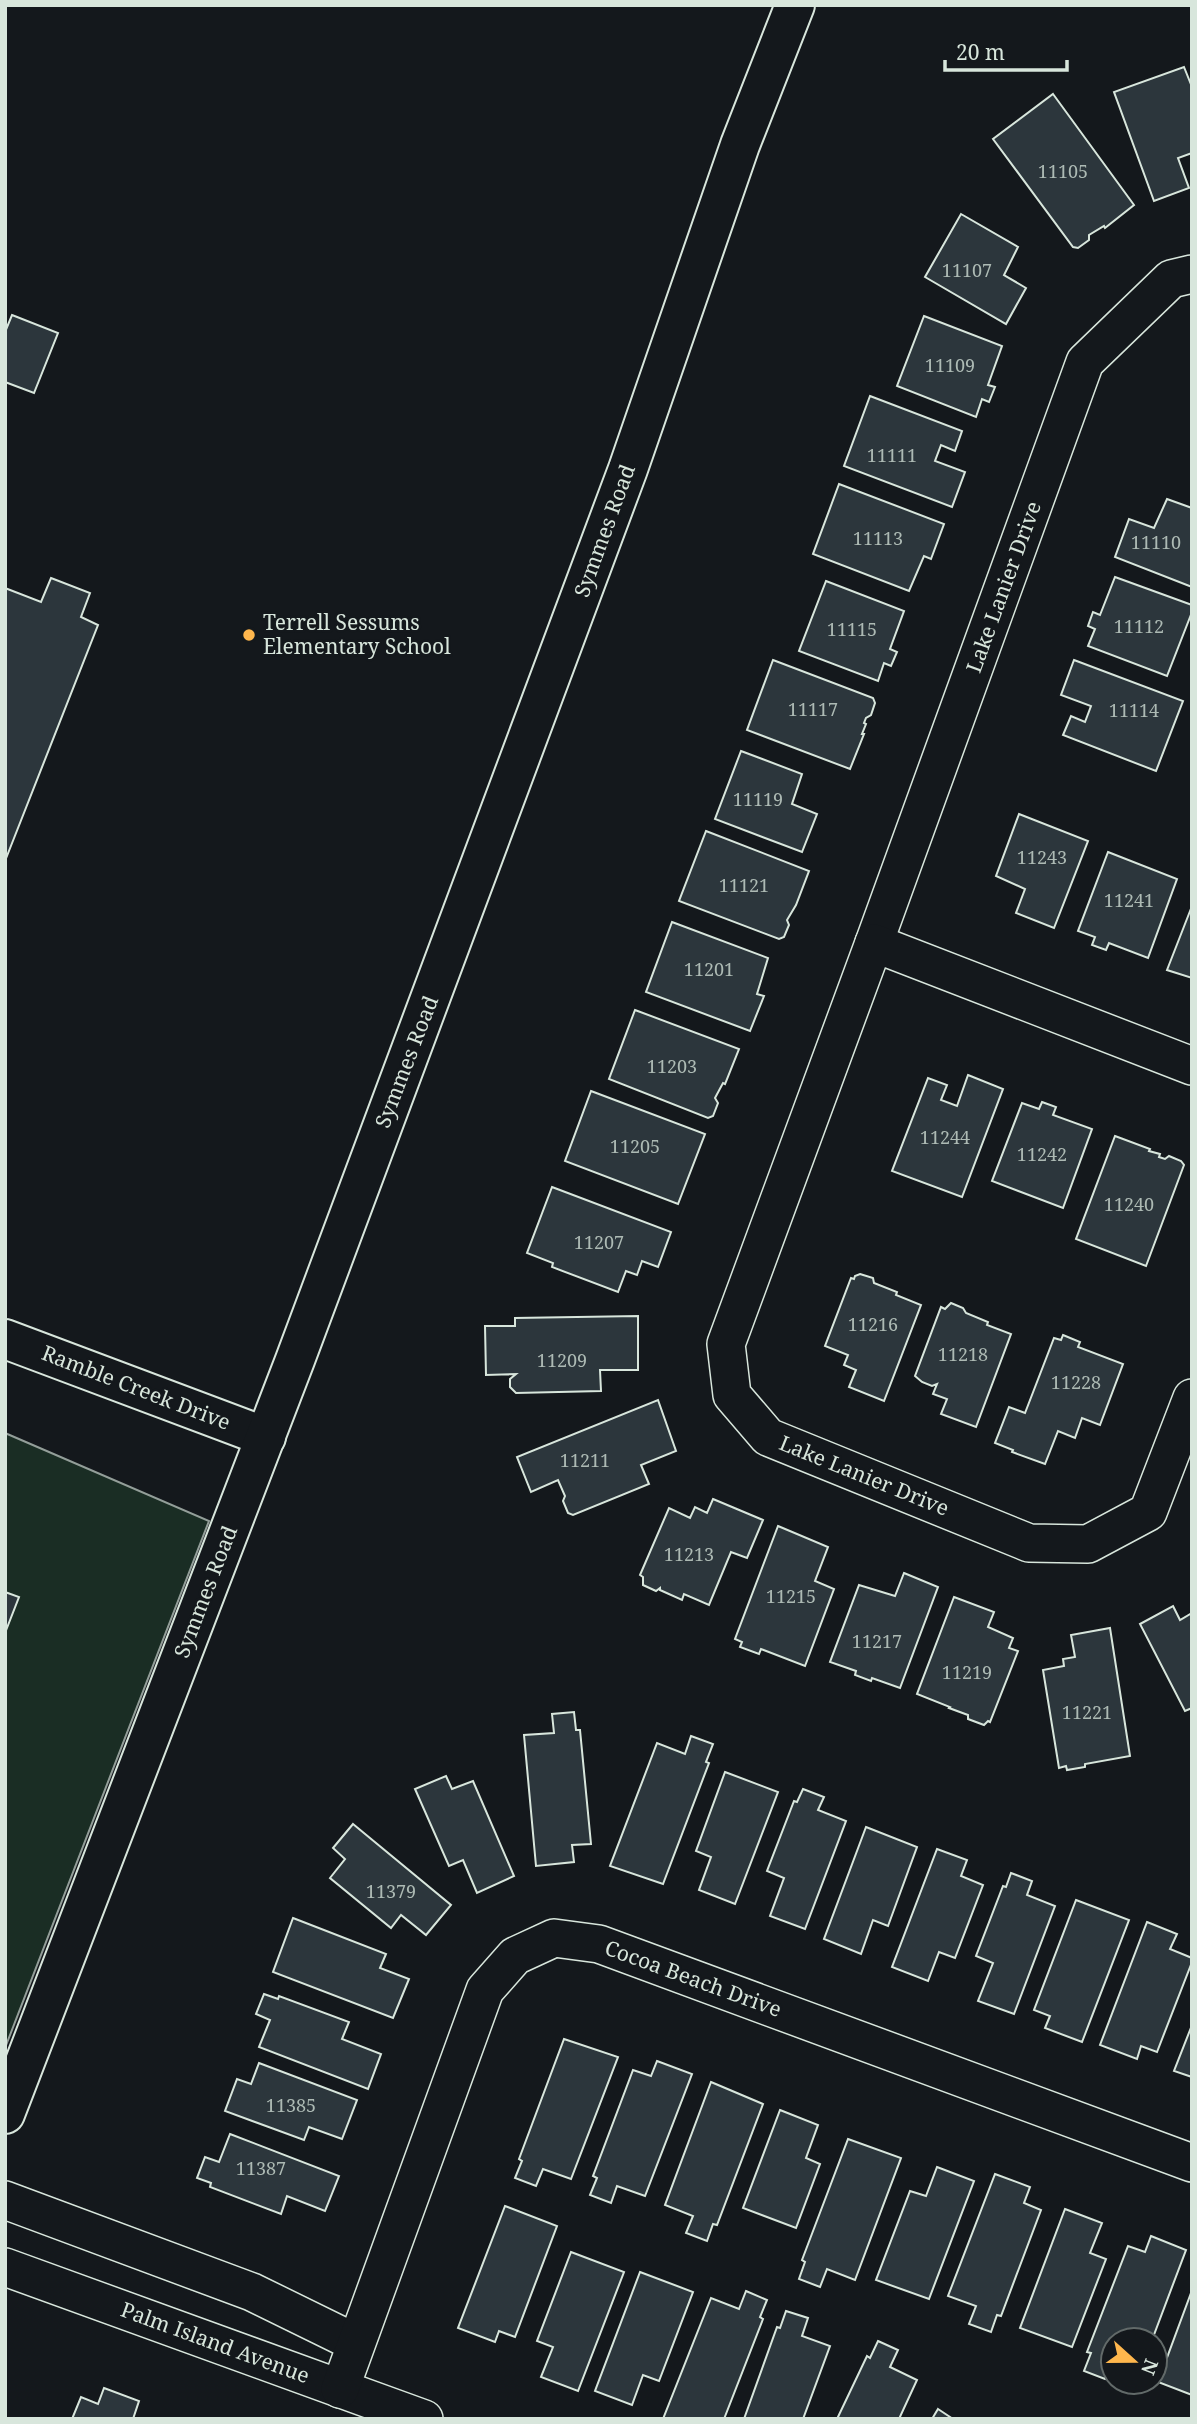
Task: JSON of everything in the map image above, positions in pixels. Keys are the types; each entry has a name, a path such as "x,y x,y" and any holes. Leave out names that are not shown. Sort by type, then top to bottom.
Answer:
{"street":[{"name":"Symmes Road","path":"5,2114 266,1437 628,469 740,145 795,5"},
{"name":"Lake Lanier Drive","path":"1192,275 1171,279 1085,362 726,1344 732,1395 768,1437 1028,1544 1088,1544 1148,1512 1192,1398"},
{"path":"874,943 1192,1066"},
{"name":"Ramble Creek Drive","path":"5,1339 266,1437"},
{"name":"Cocoa Beach Drive","path":"340,2389 485,1990 515,1956 554,1938 599,1944 1192,2163"},
{"path":"5,2200 252,2292 356,2343"},
{"name":"Palm Island Avenue","path":"5,2267 424,2419"},
{"path":"194,2334 215,2277"}],"green space":[{"path":"5,1433 209,1521 5,2048"}],"building":[{"path":"1184,67 1192,87 1192,153 1178,158 1189,188 1154,201 1114,92"},
{"path":"1053,94 1134,205 1105,228 1104,226 1089,235 1089,240 1078,248 1073,247 993,139"},
{"path":"961,214 1018,247 1004,275 1026,288 1006,324 925,277"},
{"path":"12,315 58,333 34,393 5,382 5,332"},
{"path":"924,316 1002,346 988,385 995,387 989,402 982,399 976,417 897,386"},
{"path":"870,396 962,431 955,451 941,445 935,461 965,472 952,507 844,466"},
{"path":"839,484 944,524 931,559 924,556 909,591 813,554"},
{"path":"1167,499 1192,508 1192,587 1115,557 1129,519 1154,528"},
{"path":"1115,577 1192,605 1192,612 1167,676 1088,646 1095,629 1088,626 1093,612 1100,615"},
{"path":"51,578 90,593 81,617 98,625 5,861 5,588 41,602"},
{"path":"826,581 904,611 890,649 897,652 891,666 884,663 878,681 799,651"},
{"path":"773,660 873,698 875,703 871,715 864,723 864,734 850,769 747,730"},
{"path":"1074,660 1183,701 1156,771 1063,735 1071,716 1085,722 1091,706 1061,695"},
{"path":"741,751 802,774 792,804 817,814 802,852 715,819"},
{"path":"1019,814 1088,841 1054,928 1016,913 1025,889 996,876"},
{"path":"706,831 809,871 787,920 789,925 784,937 779,939 679,901"},
{"path":"1108,852 1177,879 1148,958 1109,943 1106,950 1092,945 1095,937 1078,931"},
{"path":"1192,906 1192,978 1167,970"},
{"path":"672,922 768,958 757,994 764,996 750,1031 646,992"},
{"path":"635,1010 739,1049 725,1084 723,1083 715,1098 718,1103 713,1116 708,1118 609,1079"},
{"path":"968,1075 1003,1089 962,1197 892,1171 928,1078 947,1085 941,1100 957,1106"},
{"path":"591,1091 705,1134 678,1204 565,1161"},
{"path":"1042,1102 1056,1107 1053,1115 1092,1129 1063,1208 992,1181 1022,1103 1039,1109"},
{"path":"1115,1136 1150,1149 1149,1151 1160,1154 1159,1157 1165,1159 1169,1156 1181,1161 1184,1165 1146,1266 1076,1239"},
{"path":"552,1187 671,1232 658,1267 642,1261 637,1275 626,1271 618,1292 552,1267 553,1263 527,1253"},
{"path":"860,1274 897,1292 896,1295 921,1305 884,1401 849,1387 856,1370 844,1365 848,1355 825,1346 851,1278 854,1279"},
{"path":"951,1303 988,1322 987,1325 1011,1334 976,1427 941,1414 947,1399 933,1394 937,1384 932,1386 915,1376 941,1307 945,1309"},
{"path":"638,1316 638,1370 600,1370 601,1391 516,1393 510,1387 510,1379 516,1374 486,1375 485,1326 515,1326 515,1318"},
{"path":"1063,1335 1080,1342 1078,1347 1123,1364 1100,1425 1082,1418 1075,1438 1058,1431 1045,1464 995,1443 1009,1407 1025,1413 1054,1338 1061,1340"},
{"path":"658,1400 676,1451 641,1465 649,1484 573,1515 568,1513 558,1480 531,1492 517,1457"},
{"path":"713,1499 763,1520 747,1558 731,1552 709,1605 684,1594 682,1600 660,1588 656,1591 643,1585 643,1577 640,1575 669,1508 690,1518 695,1507 707,1513"},
{"path":"778,1526 828,1547 815,1581 834,1589 805,1666 761,1649 759,1654 740,1647 742,1642 735,1639"},
{"path":"904,1573 938,1587 900,1688 872,1678 871,1681 855,1675 856,1671 830,1662 859,1585 895,1596"},
{"path":"5,1592 19,1597 5,1633"},
{"path":"954,1597 994,1612 988,1627 1013,1638 1009,1648 1018,1651 990,1722 984,1725 968,1719 968,1715 917,1694"},
{"path":"1173,1606 1180,1620 1192,1613 1192,1708 1185,1711 1140,1624"},
{"path":"1110,1628 1130,1756 1085,1764 1085,1767 1067,1770 1066,1766 1059,1768 1043,1670 1064,1666 1063,1659 1075,1657 1071,1635"},
{"path":"574,1712 576,1730 580,1730 591,1844 572,1845 574,1862 536,1866 524,1735 554,1733 552,1714"},
{"path":"691,1736 713,1744 706,1762 709,1763 663,1884 610,1866 657,1743 685,1754"},
{"path":"725,1772 778,1792 735,1904 699,1890 711,1857 696,1851"},
{"path":"446,1776 452,1789 473,1781 514,1876 477,1893 463,1860 449,1866 415,1789"},
{"path":"803,1789 824,1797 818,1810 846,1821 805,1929 770,1916 784,1878 767,1871 794,1801 797,1802"},
{"path":"353,1824 451,1905 426,1935 401,1915 391,1928 330,1878 345,1859 333,1848"},
{"path":"866,1827 917,1847 888,1926 873,1920 861,1954 824,1939"},
{"path":"937,1849 967,1860 961,1876 983,1885 955,1958 939,1952 928,1981 892,1967"},
{"path":"1011,1873 1032,1881 1027,1895 1055,1906 1014,2014 978,2001 993,1963 976,1956 1003,1886 1006,1887"},
{"path":"1076,1900 1129,1920 1082,2042 1045,2028 1050,2016 1034,2010"},
{"path":"293,1918 386,1954 380,1968 409,1979 393,2018 273,1972"},
{"path":"1147,1922 1177,1934 1170,1949 1192,1958 1192,1962 1157,2052 1141,2046 1137,2059 1100,2045"},
{"path":"264,1994 278,1999 279,1996 349,2022 342,2039 381,2054 368,2089 259,2047 270,2020 256,2014"},
{"path":"1192,2025 1192,2077 1174,2071"},
{"path":"564,2039 618,2057 571,2179 543,2169 536,2186 515,2178 522,2161 519,2159"},
{"path":"657,2061 692,2074 645,2196 617,2186 611,2203 590,2195 597,2178 593,2176 633,2070 651,2076"},
{"path":"259,2063 357,2100 342,2139 309,2127 304,2140 225,2111 237,2079 251,2084"},
{"path":"711,2082 763,2104 717,2225 713,2224 707,2241 686,2233 693,2216 665,2205"},
{"path":"780,2110 818,2125 806,2158 820,2164 796,2228 743,2208"},
{"path":"230,2134 339,2176 325,2211 287,2196 281,2214 210,2187 211,2183 197,2178 205,2157 219,2162"},
{"path":"848,2139 901,2158 855,2280 827,2269 820,2287 799,2279 805,2262 802,2260"},
{"path":"937,2167 974,2181 929,2299 876,2280 910,2191 926,2196"},
{"path":"995,2174 1030,2187 1024,2203 1041,2210 1001,2316 997,2315 991,2332 969,2324 976,2306 948,2296"},
{"path":"505,2206 557,2226 515,2337 499,2331 495,2342 458,2328"},
{"path":"1065,2209 1102,2223 1090,2253 1106,2259 1072,2347 1020,2328"},
{"path":"1151,2236 1186,2250 1157,2326 1099,2326 1099,2377 1084,2371 1091,2353 1087,2352 1128,2246 1145,2252"},
{"path":"571,2252 624,2272 578,2391 541,2377 553,2347 537,2341"},
{"path":"640,2272 693,2292 659,2381 643,2375 632,2405 595,2391"},
{"path":"746,2291 767,2300 760,2317 763,2319 724,2419 663,2419 711,2298 739,2309"},
{"path":"1192,2293 1192,2395 1169,2386 1169,2352"},
{"path":"786,2311 808,2318 802,2336 830,2346 803,2419 744,2419 777,2327 780,2328"},
{"path":"878,2341 898,2350 890,2367 917,2380 899,2419 837,2419 867,2356 870,2358"},
{"path":"104,2388 139,2401 133,2419 72,2419 81,2397 98,2404"},
{"path":"938,2409 953,2419 932,2419"}],"place":[{"name":"Terrell Sessums Elementary School","path":"249,635"}]}
